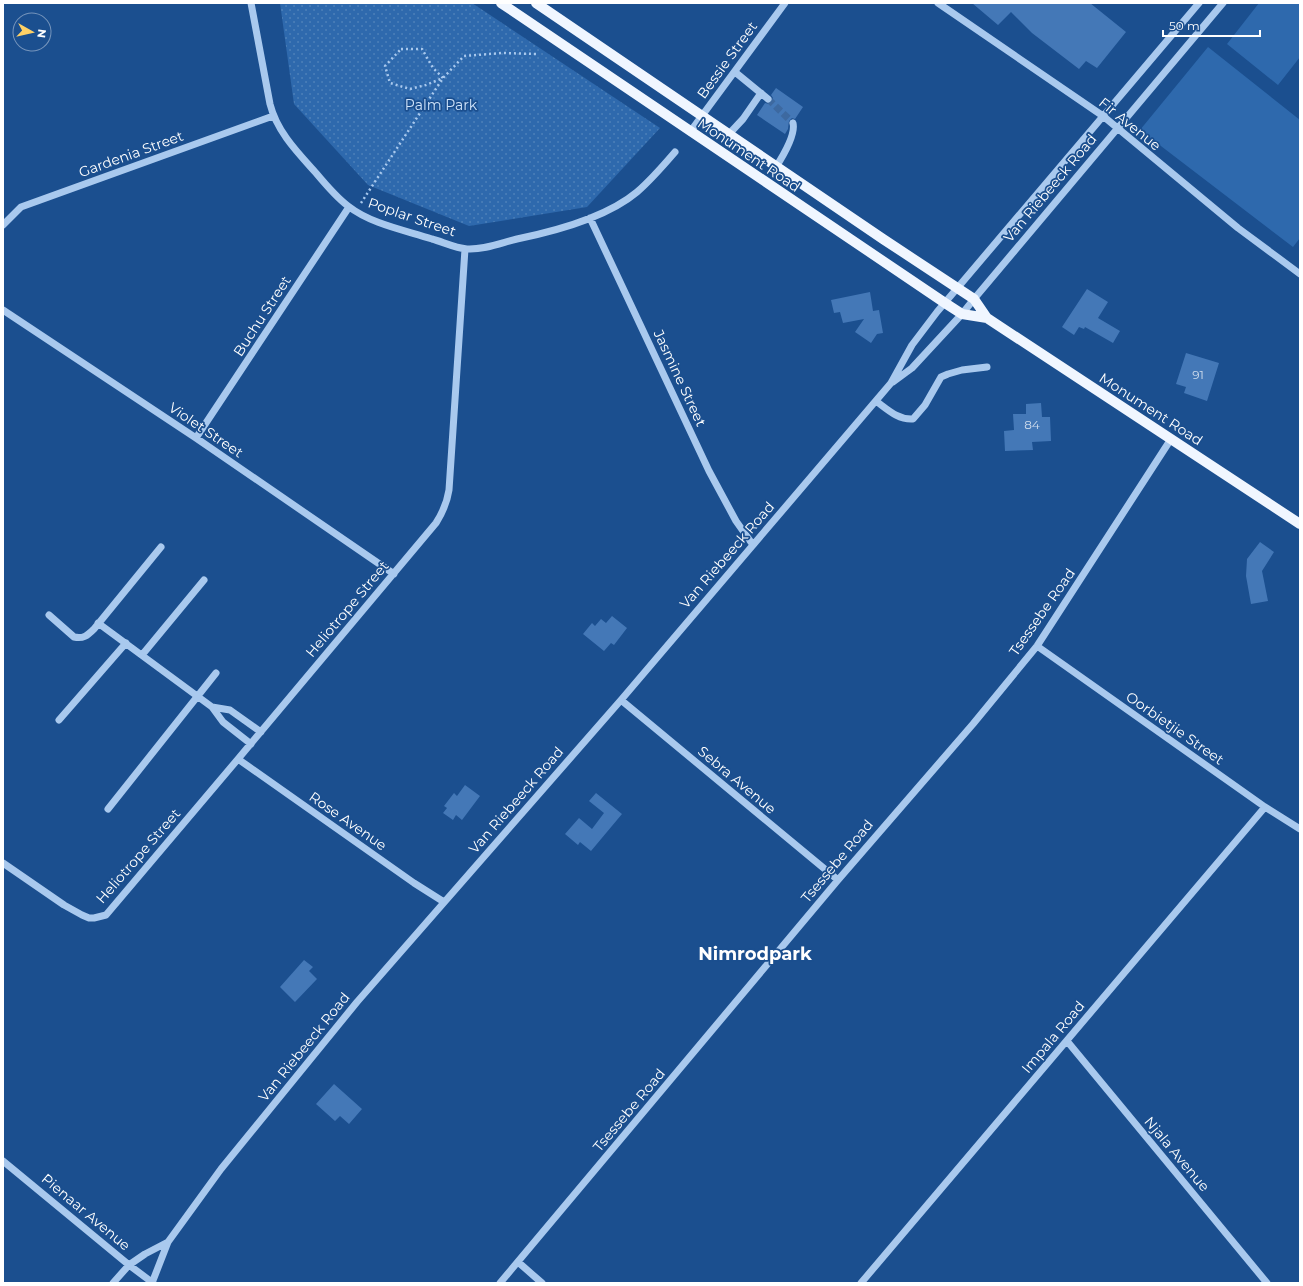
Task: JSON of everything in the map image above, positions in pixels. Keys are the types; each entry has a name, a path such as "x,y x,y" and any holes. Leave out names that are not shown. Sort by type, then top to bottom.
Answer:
{"main road":[{"name":"Monument Road","path":"501,3 946,304 962,314 987,318"},
{"name":"Monument Road","path":"536,3 882,240 974,299 987,318 1300,524"}],"street":[{"name":"Poplar Street","path":"251,3 273,116 280,130 340,200 352,209 381,223 465,249 483,247 543,234 590,218 616,206 648,182 675,152"},
{"name":"Bessie Street","path":"690,132 785,3"},
{"name":"Fir Avenue","path":"938,3 1103,116 1238,228 1300,274"},
{"name":"Van Riebeeck Road","path":"153,1283 168,1242 226,1163 357,1002 621,700 876,401 891,383 912,345 1199,3"},
{"name":"Van Riebeeck Road","path":"891,383 912,368 962,314 1223,3"},
{"path":"735,72 768,99"},
{"path":"729,134 743,119 761,93"},
{"name":"Gardenia Street","path":"3,225 21,207 273,116"},
{"path":"776,167 786,149 794,129 793,123"},
{"name":"Buchu Street","path":"196,438 352,209"},
{"name":"Jasmine Street","path":"590,218 709,471 736,521 753,545"},
{"name":"Heliotrope Street","path":"3,863 64,905 82,915 89,918 94,918 106,915 436,523 442,515 449,490 465,249"},
{"name":"Violet Street","path":"3,310 196,438 394,574"},
{"path":"876,401 904,420 913,419 925,405 941,377 962,370 987,367"},
{"name":"Tsessebe Road","path":"500,1283 838,880 1037,646 1171,439"},
{"path":"49,616 70,635 79,638 89,634 161,547"},
{"path":"142,655 204,580"},
{"path":"98,623 197,696 212,706 230,710 261,732"},
{"path":"58,720 126,643"},
{"name":"Oorbietjie Street","path":"1037,646 1265,807 1300,829"},
{"path":"108,810 216,673"},
{"name":"Sebra Avenue","path":"621,700 838,880"},
{"path":"212,706 223,722 251,744"},
{"name":"Rose Avenue","path":"238,759 414,883 444,902"},
{"name":"Impala Road","path":"861,1283 1265,807"},
{"name":"Njala Avenue","path":"1067,1041 1267,1283"},
{"name":"Pienaar Avenue","path":"3,1161 153,1283"},
{"name":"Van Riebeeck Road","path":"113,1283 129,1265 145,1254 168,1242"},
{"path":"518,1262 542,1283"}],"path":[{"path":"401,49 422,49 433,68 443,78 426,85 410,89 390,83 385,66 401,49"},
{"path":"352,209 443,78 464,56 502,53 537,54"}],"green space":[{"name":"Palm Park","path":"280,3 472,3 660,128 587,207 469,226 368,185 294,104"},
{"path":"1259,3 1300,3 1300,57 1278,85 1227,44"},
{"path":"1208,47 1300,120 1300,238 1293,247 1140,130"}],"building":[{"path":"972,3 1090,3 1126,32 1097,68 1086,61 1079,69 1032,33 1011,12 998,25"},
{"path":"776,88 803,107 795,119 792,118 789,121 788,129 785,134 757,115 765,103 769,104 772,102 773,98 771,95"},
{"path":"1087,289 1108,302 1098,318 1120,331 1113,343 1085,327 1084,329 1079,327 1074,335 1062,327"},
{"path":"870,292 873,311 879,310 883,333 877,334 871,343 855,332 864,319 843,323 840,312 834,313 831,300"},
{"path":"1186,353 1219,363 1207,401 1184,393 1186,387 1176,384"},
{"path":"1041,403 1042,417 1050,417 1051,441 1032,442 1033,450 1005,451 1004,431 1014,430 1013,414 1026,414 1026,404"},
{"path":"1260,542 1274,552 1262,571 1268,601 1251,604 1246,576 1247,559"},
{"path":"612,616 627,628 614,645 611,643 604,651 583,634 592,623 595,626 601,619 606,623"},
{"path":"465,785 480,796 462,820 456,815 453,820 443,813 447,808 444,806 454,793 457,796"},
{"path":"596,793 622,814 591,851 580,842 578,845 565,834 579,818 592,829 604,813 589,801"},
{"path":"304,960 313,967 309,971 317,979 295,1002 280,987"},
{"path":"334,1084 362,1109 349,1124 340,1116 335,1121 316,1104"}],"tunnel":[{"path":"768,99 793,123"}],"district":[{"name":"Nimrodpark","path":"755,954"}]}
